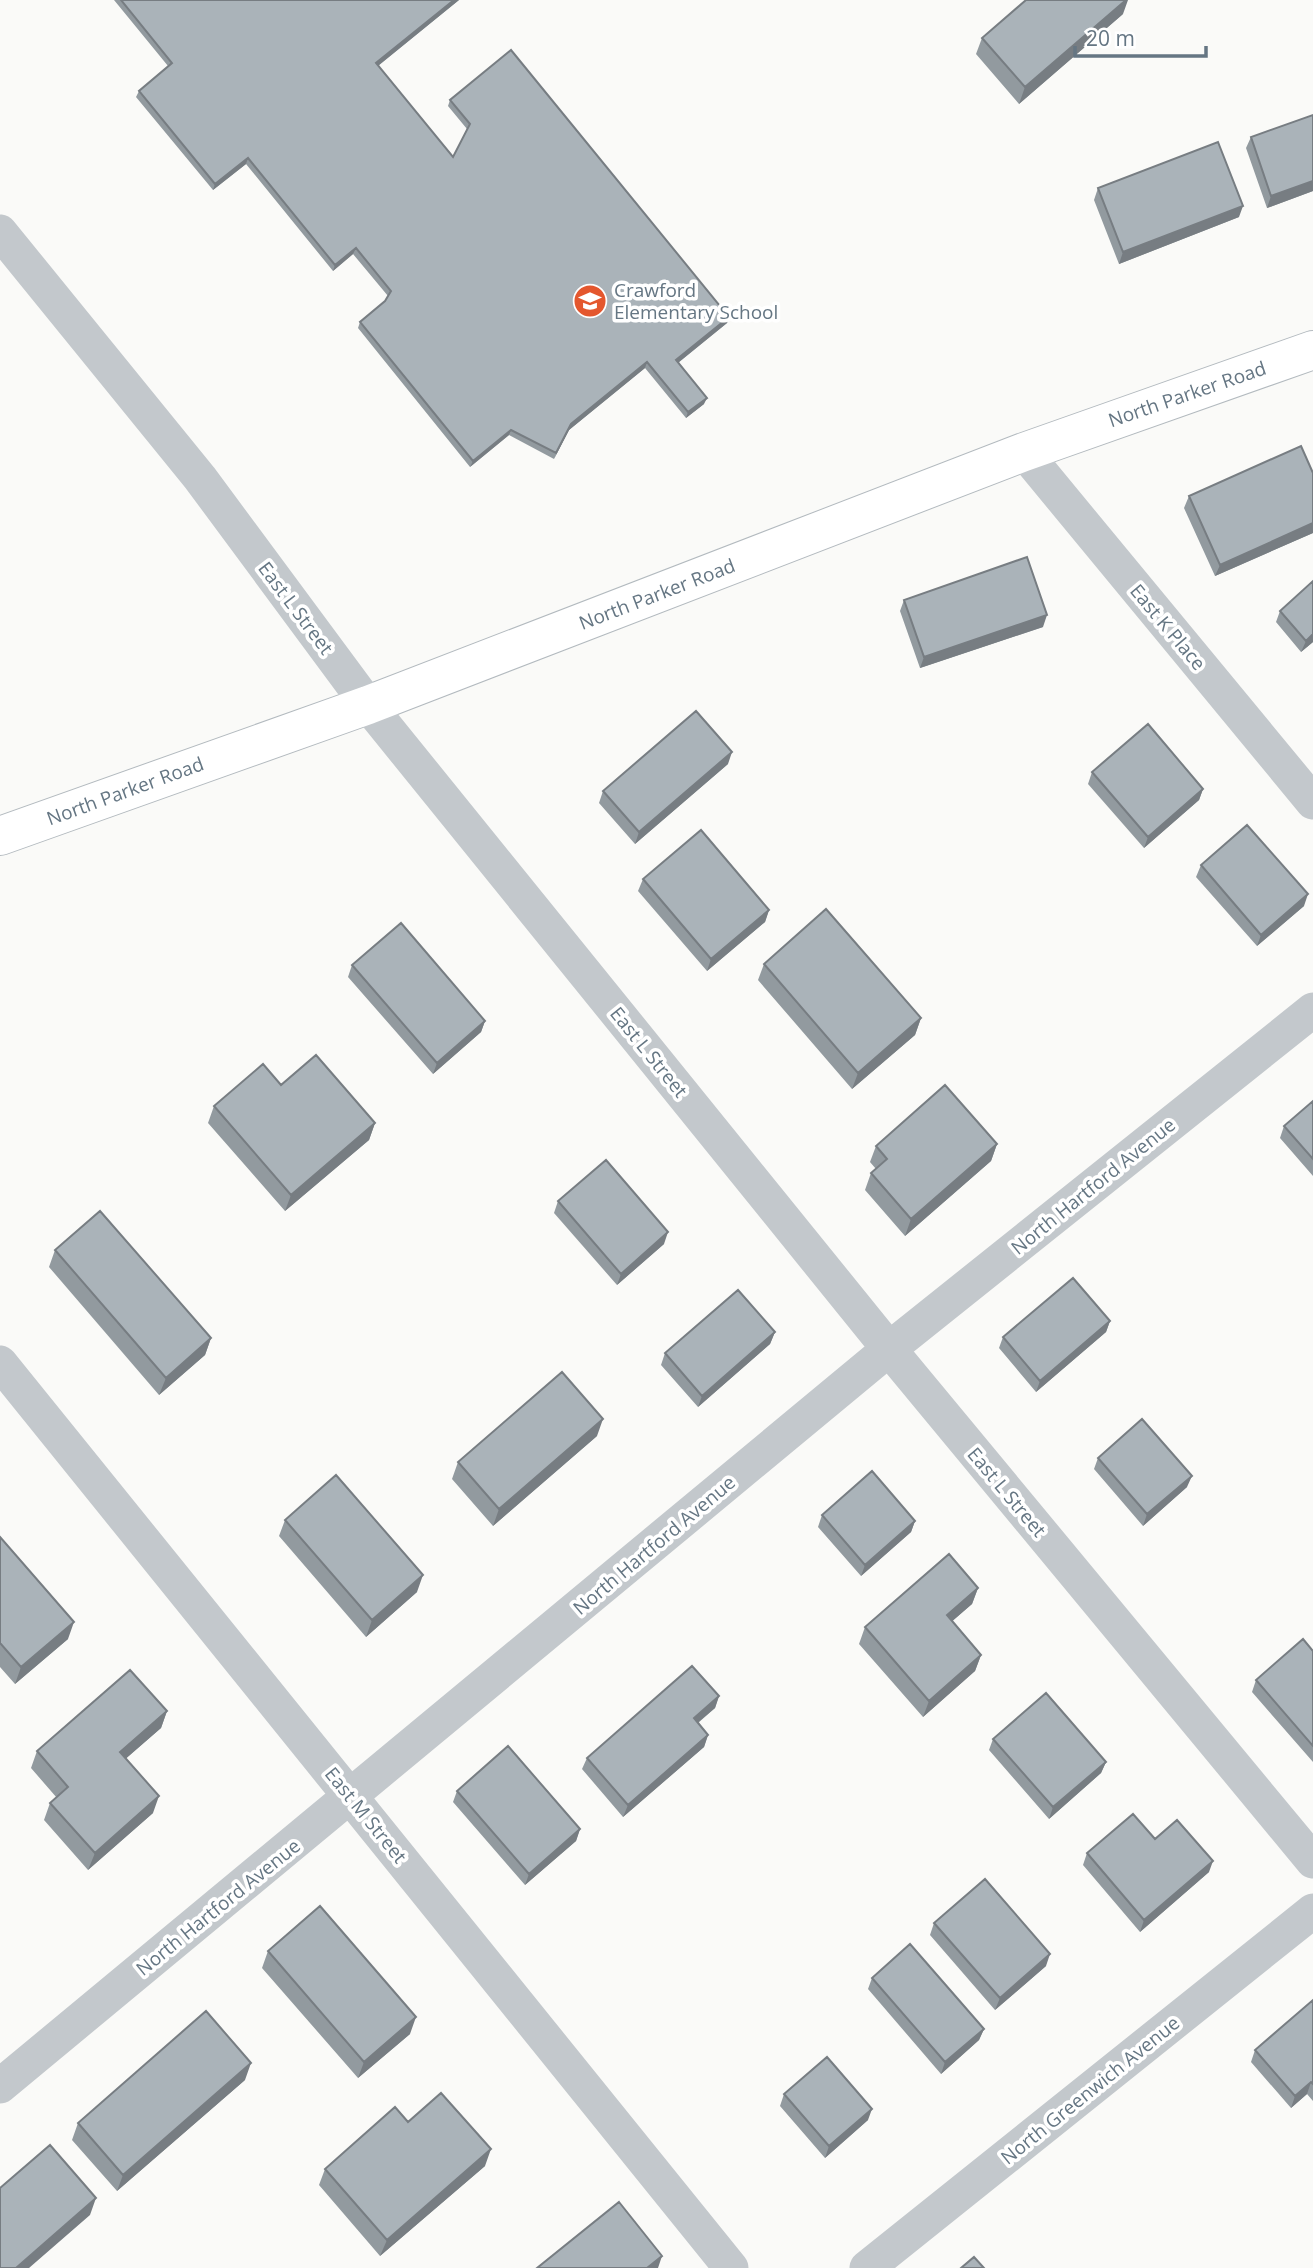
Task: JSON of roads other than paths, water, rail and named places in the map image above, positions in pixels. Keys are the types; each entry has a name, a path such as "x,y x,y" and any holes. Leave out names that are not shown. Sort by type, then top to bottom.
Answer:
{"street":[{"name":"East L Street","path":"0,232 200,478 368,705 889,1349 1313,1861"},
{"name":"North Parker Road","path":"0,836 368,705 1024,452 1313,350"},
{"name":"East K Place","path":"1024,452 1313,802"},
{"name":"North Hartford Avenue","path":"0,2086 352,1797 889,1349 1313,1010"},
{"name":"East M Street","path":"0,1363 731,2268"},
{"name":"North Greenwich Avenue","path":"867,2268 1313,1911"}],"place":[{"name":"Crawford Elementary School","path":"590,301"}]}
